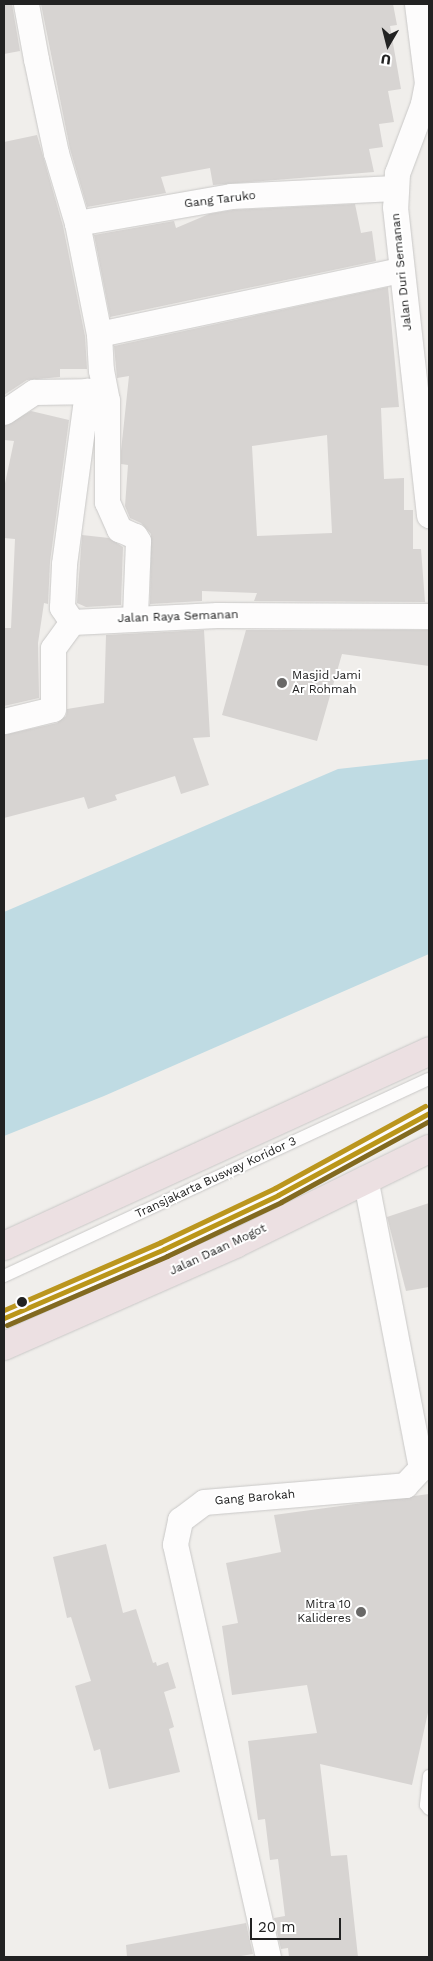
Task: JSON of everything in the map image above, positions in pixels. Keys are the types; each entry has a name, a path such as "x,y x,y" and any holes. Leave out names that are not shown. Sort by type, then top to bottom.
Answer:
{"highway":[{"path":"4,1246 429,1051"},
{"name":"Jalan Daan Mogot","path":"4,1346 235,1244 365,1178 429,1149"}],"street":[{"path":"4,721 53,709 53,648 72,622 62,607 64,564 96,390 99,334 76,223 56,153 26,4"},
{"name":"Jalan Duri Semanan","path":"417,4 427,83 423,104 397,174 395,188 396,235 429,515"},
{"name":"Gang Taruko","path":"76,223 231,196 395,188"},
{"path":"99,334 401,270"},
{"path":"4,412 34,392 96,390"},
{"path":"96,390 107,502 111,518 119,529 135,536 138,541 135,617"},
{"name":"Jalan Raya Semanan","path":"72,622 135,617 429,616"},
{"name":"Gang Barokah","path":"268,1957 175,1544 180,1520 204,1502 405,1484 421,1468 365,1178"}],"lane":[{"name":"Transjakarta Busway Koridor 3","path":"4,1276 429,1079"},
{"path":"4,1318 164,1249 278,1195 429,1113"},
{"path":"429,1776 426,1805 429,1809"}],"water":[{"path":"429,759 429,954 104,1096 4,1136 4,912 338,769"}],"building":[{"path":"4,4 12,4 20,51 4,54"},
{"path":"41,4 393,4 397,25 390,26 401,89 388,91 394,122 379,124 383,147 369,149 374,172 213,185 210,168 161,177 166,193 87,207 70,149"},
{"path":"37,135 63,226 85,336 87,369 60,369 60,377 27,380 4,395 4,142"},
{"path":"355,204 361,233 372,231 376,261 110,317 94,235 174,221 176,228 209,214 233,210"},
{"path":"388,287 399,407 381,408 384,479 404,478 404,510 413,510 413,549 421,549 425,602 254,601 257,593 202,591 202,601 150,604 151,534 141,523 130,518 125,506 128,465 121,464 121,451 129,376 117,378 114,346","holes":["327,435 332,533 257,536 252,446"]},
{"path":"31,411 69,420 50,562 48,604 44,603 38,643 39,698 4,706 4,628 11,628 15,539 4,538 4,488 14,441 4,440 4,426"},
{"path":"82,535 109,538 123,547 121,605 86,607 77,603"},
{"path":"204,630 210,737 193,738 209,785 181,794 175,776 115,795 117,800 88,809 84,797 4,818 4,735 57,723 66,716 67,709 104,703 106,635"},
{"name":"Masjid Jami Ar Rohmah","path":"246,630 428,630 429,666 342,654 317,741 222,715"},
{"path":"429,1203 429,1287 406,1291 387,1217"},
{"path":"429,1494 429,1708 412,1785 320,1764 331,1856 347,1855 358,1957 289,1957 288,1948 281,1949 274,1918 285,1916 278,1859 270,1860 265,1819 258,1820 248,1741 317,1733 307,1685 232,1695 222,1626 238,1623 226,1563 281,1552 274,1515"},
{"path":"106,1544 123,1613 136,1609 153,1663 156,1662 157,1666 168,1662 176,1688 164,1692 174,1727 169,1729 180,1772 109,1789 100,1749 94,1751 75,1686 91,1681 71,1617 67,1618 53,1557"},
{"path":"246,1923 253,1954 235,1957 127,1957 126,1945"}],"transit line":[{"path":"4,1310 161,1242 275,1188 425,1106"},
{"name":"3","path":"4,1318 164,1249 278,1195 429,1113"},
{"path":"7,1325 167,1256 281,1202 429,1121"}],"place":[{"name":"Masjid Jami Ar Rohmah","path":"282,683"},
{"name":"Mitra 10 Kalideres","path":"361,1612"}]}
